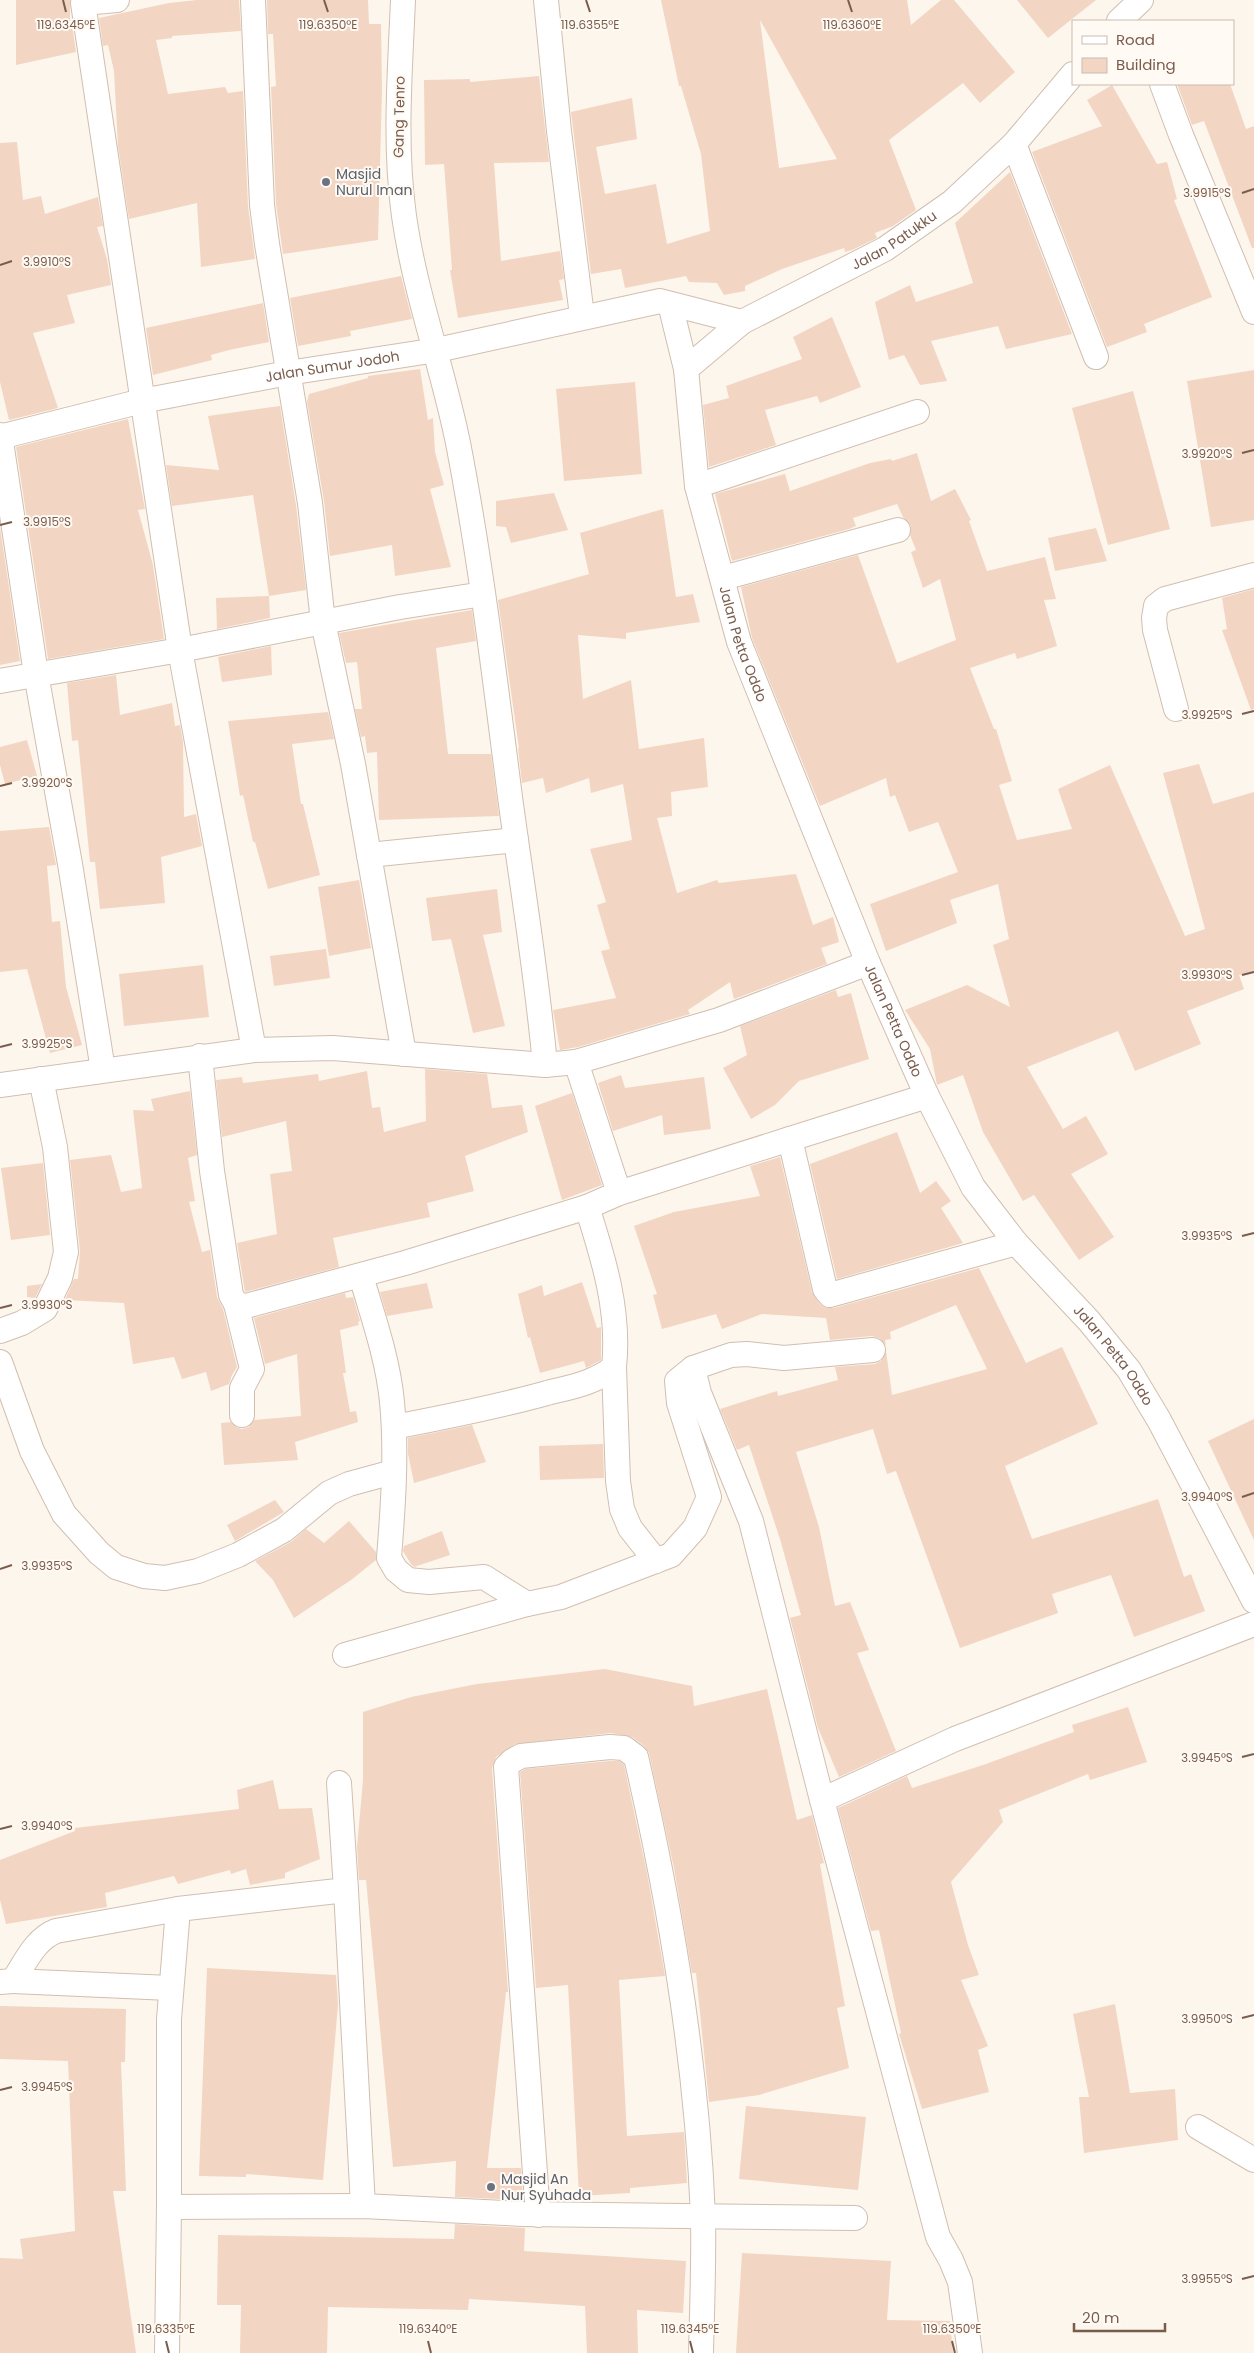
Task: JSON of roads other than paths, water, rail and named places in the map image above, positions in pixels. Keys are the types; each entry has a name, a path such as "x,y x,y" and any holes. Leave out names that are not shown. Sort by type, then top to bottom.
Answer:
{"street":[{"path":"117,0 83,3 180,650 254,1050"},
{"path":"253,0 262,205 267,244 310,504 323,622 369,855 404,1054"},
{"name":"Gang Tenro","path":"403,0 399,99 399,166 404,218 415,274 437,350 459,447 483,594 539,997 545,1065"},
{"path":"546,0 559,131 582,316"},
{"name":"Jalan Patukku","path":"686,369 742,322 885,249 952,202 1014,144 1072,75"},
{"path":"1162,85 1254,312"},
{"path":"1014,144 1096,357"},
{"name":"Jalan Sumur Jodoh","path":"0,436 142,401 288,373 437,350 660,300 742,322"},
{"name":"Jalan Petta Oddo","path":"666,303 670,308 686,369 697,486 745,658 868,963 927,1096 973,1187 1016,1243 1089,1321 1129,1370 1158,1420 1254,1601"},
{"path":"697,486 917,412"},
{"path":"0,436 36,674 70,864 103,1070"},
{"path":"723,578 898,530"},
{"path":"1176,709 1155,630 1156,606 1165,599 1254,575"},
{"path":"0,681 483,594"},
{"path":"369,855 516,840"},
{"path":"0,1085 254,1050 333,1048 545,1065 576,1062 719,1020 868,963"},
{"path":"200,1056 212,1171 231,1295 236,1304 252,1369 242,1388 242,1416"},
{"path":"576,1062 619,1194"},
{"path":"0,1331 22,1323 45,1309 60,1278 66,1252 55,1147 42,1079"},
{"path":"236,1304 246,1306 361,1276 587,1207 619,1194 927,1096"},
{"path":"790,1139 825,1289 830,1294 1016,1243"},
{"path":"587,1207 612,1295 616,1327 614,1367 618,1481 622,1510 630,1528 656,1561"},
{"path":"361,1276 383,1351 392,1400 394,1427 389,1558 396,1570 408,1580 429,1582 484,1577 528,1604"},
{"path":"345,1655 528,1604 561,1597 671,1555 695,1528 709,1497 679,1403 677,1381 692,1368 731,1355 747,1354 784,1358 873,1350"},
{"path":"0,1362 32,1450 64,1514 99,1554 116,1567 144,1576 166,1578 198,1571 238,1555 284,1530 328,1493 349,1484 393,1472"},
{"path":"394,1427 491,1408 580,1384 601,1378 614,1367"},
{"path":"692,1368 699,1393 751,1521 822,1800 938,2237 952,2260 960,2282 970,2353"},
{"path":"822,1800 955,1739 1254,1624"},
{"path":"538,2215 506,1767 512,1760 521,1756 610,1747 624,1748 636,1757 660,1864 679,1975 693,2080 703,2217 701,2353"},
{"path":"339,1783 363,2206"},
{"path":"6,1982 36,1945 47,1935 56,1931 178,1909 346,1890"},
{"path":"167,2353 170,1988 178,1909"},
{"path":"6,1982 170,1988"},
{"path":"1198,2127 1254,2160"},
{"path":"169,2207 363,2206 538,2215 856,2218"}],"place":[{"name":"Masjid Nurul Iman","path":"326,182"},
{"name":"Masjid An Nur Syuhada","path":"491,2187"}]}
